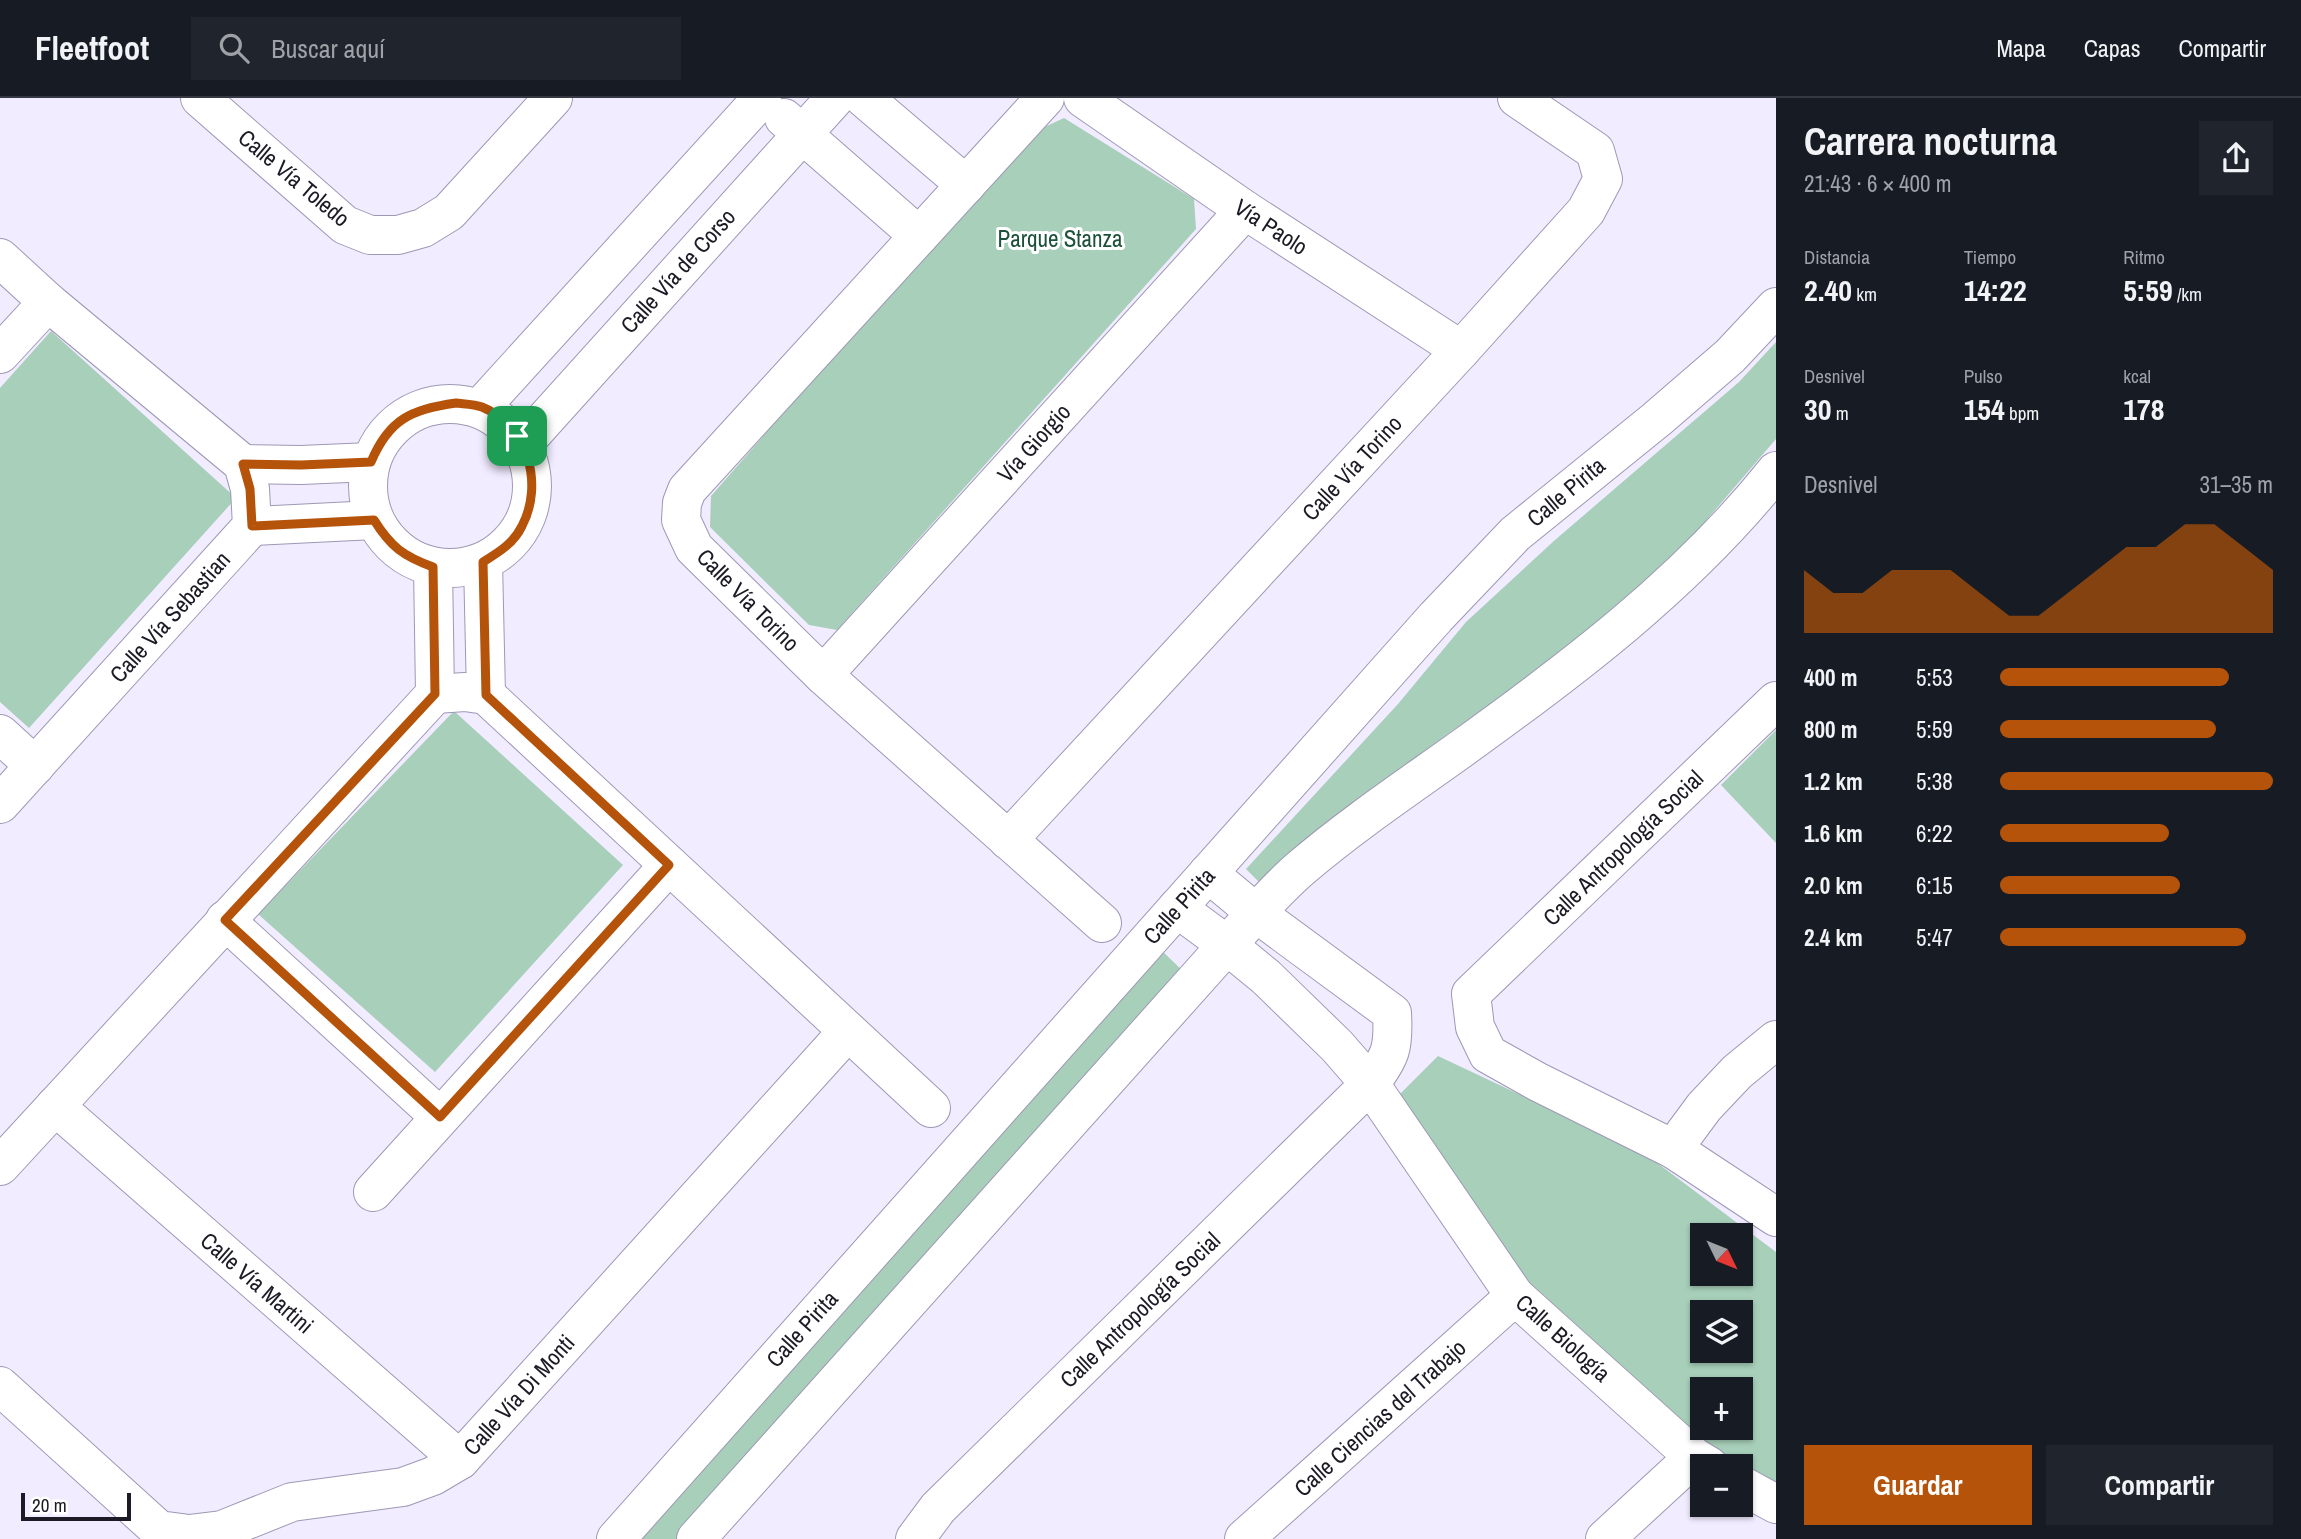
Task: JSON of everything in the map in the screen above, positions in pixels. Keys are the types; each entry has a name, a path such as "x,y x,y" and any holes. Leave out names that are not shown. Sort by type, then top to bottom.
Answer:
{"street":[{"name":"Calle Vía Toledo","path":"200,98 345,225 370,235 411,232 449,212 553,98"},
{"path":"481,407 762,98 919,236"},
{"name":"Calle Vía de Corso","path":"522,445 835,98"},
{"path":"864,98 966,184"},
{"name":"Calle Vía Torino","path":"1045,98 687,490 682,503 681,520 694,548 823,675 1102,923"},
{"name":"Vía Paolo","path":"1083,98 1245,210 1461,350"},
{"name":"Calle Vía Torino","path":"1008,840 1586,211 1603,178 1595,151 1517,98"},
{"name":"Vía Giorgio","path":"823,675 1245,210"},
{"path":"0,258 48,302 243,464 250,489 252,526 374,520"},
{"path":"0,354 48,302"},
{"name":"Calle Pirita","path":"616,1539 1436,617 1515,534 1730,356 1776,307"},
{"path":"456,403 481,407 503,422 522,445 533,479 531,505 521,528 505,548 483,562 459,568 433,567 409,558 388,542 374,520 368,498 371,462 378,446 397,422 425,407 456,403"},
{"path":"243,464 371,462"},
{"path":"696,1539 1227,945 1299,870 1365,816 1598,647 1706,550 1776,471"},
{"name":"Calle Vía Sebastian","path":"0,804 252,526"},
{"path":"483,562 486,695"},
{"path":"433,567 435,694"},
{"path":"0,1166 435,694 465,692 486,695 931,1108"},
{"name":"Calle Antropología Social","path":"1673,1149 1488,1054 1475,1027 1471,994 1776,701"},
{"path":"0,734 35,766"},
{"path":"373,1192 669,865"},
{"path":"1208,873 1256,913 1392,1013 1394,1038 1388,1059 1370,1084"},
{"name":"Calle Biología","path":"1177,908 1227,945 1302,1011 1370,1084 1515,1296 1692,1454"},
{"path":"225,920 440,1117"},
{"name":"Calle Vía Di Monti","path":"0,1385 159,1530 189,1534 222,1530 292,1502 403,1487 433,1476 460,1460 848,1031"},
{"path":"1776,1040 1738,1072 1704,1107 1673,1149 1776,1217"},
{"name":"Calle Antropología Social","path":"915,1539 938,1508 1370,1084"},
{"name":"Calle Vía Martini","path":"55,1106 460,1460"},
{"name":"Calle Ciencias del Trabajo","path":"1244,1539 1515,1296"},
{"path":"1605,1539 1690,1471"},
{"path":"1753,1492 1776,1504"}],"green space":[{"name":"Parque Stanza","path":"1064,118 1194,199 1196,229 837,630 809,625 710,527 711,496 1025,136"},
{"path":"51,331 236,498 29,728 0,702 0,388"},
{"path":"1776,342 1776,439 1685,545 1572,648 1446,735 1262,885 1246,869 1398,704 1466,622 1555,540 1739,382"},
{"path":"454,711 623,865 435,1072 258,914"},
{"path":"1776,730 1776,843 1721,785"},
{"path":"1160,949 1185,973 682,1539 631,1539"},
{"path":"1438,1056 1644,1153 1737,1223 1690,1223 1690,1286 1754,1286 1754,1236 1776,1252 1776,1488 1753,1474 1753,1454 1713,1454 1692,1440 1753,1440 1753,1377 1690,1377 1690,1438 1523,1288 1392,1102"}],"route":[{"path":"456,403 481,407 492,413 517,436 533,479 531,505 521,528 505,548 483,562 486,695 669,865 440,1117 225,920 435,694 433,567 409,558 388,542 374,520 252,526 250,489 243,464 371,462 378,446 397,422 425,407 456,403"}]}
